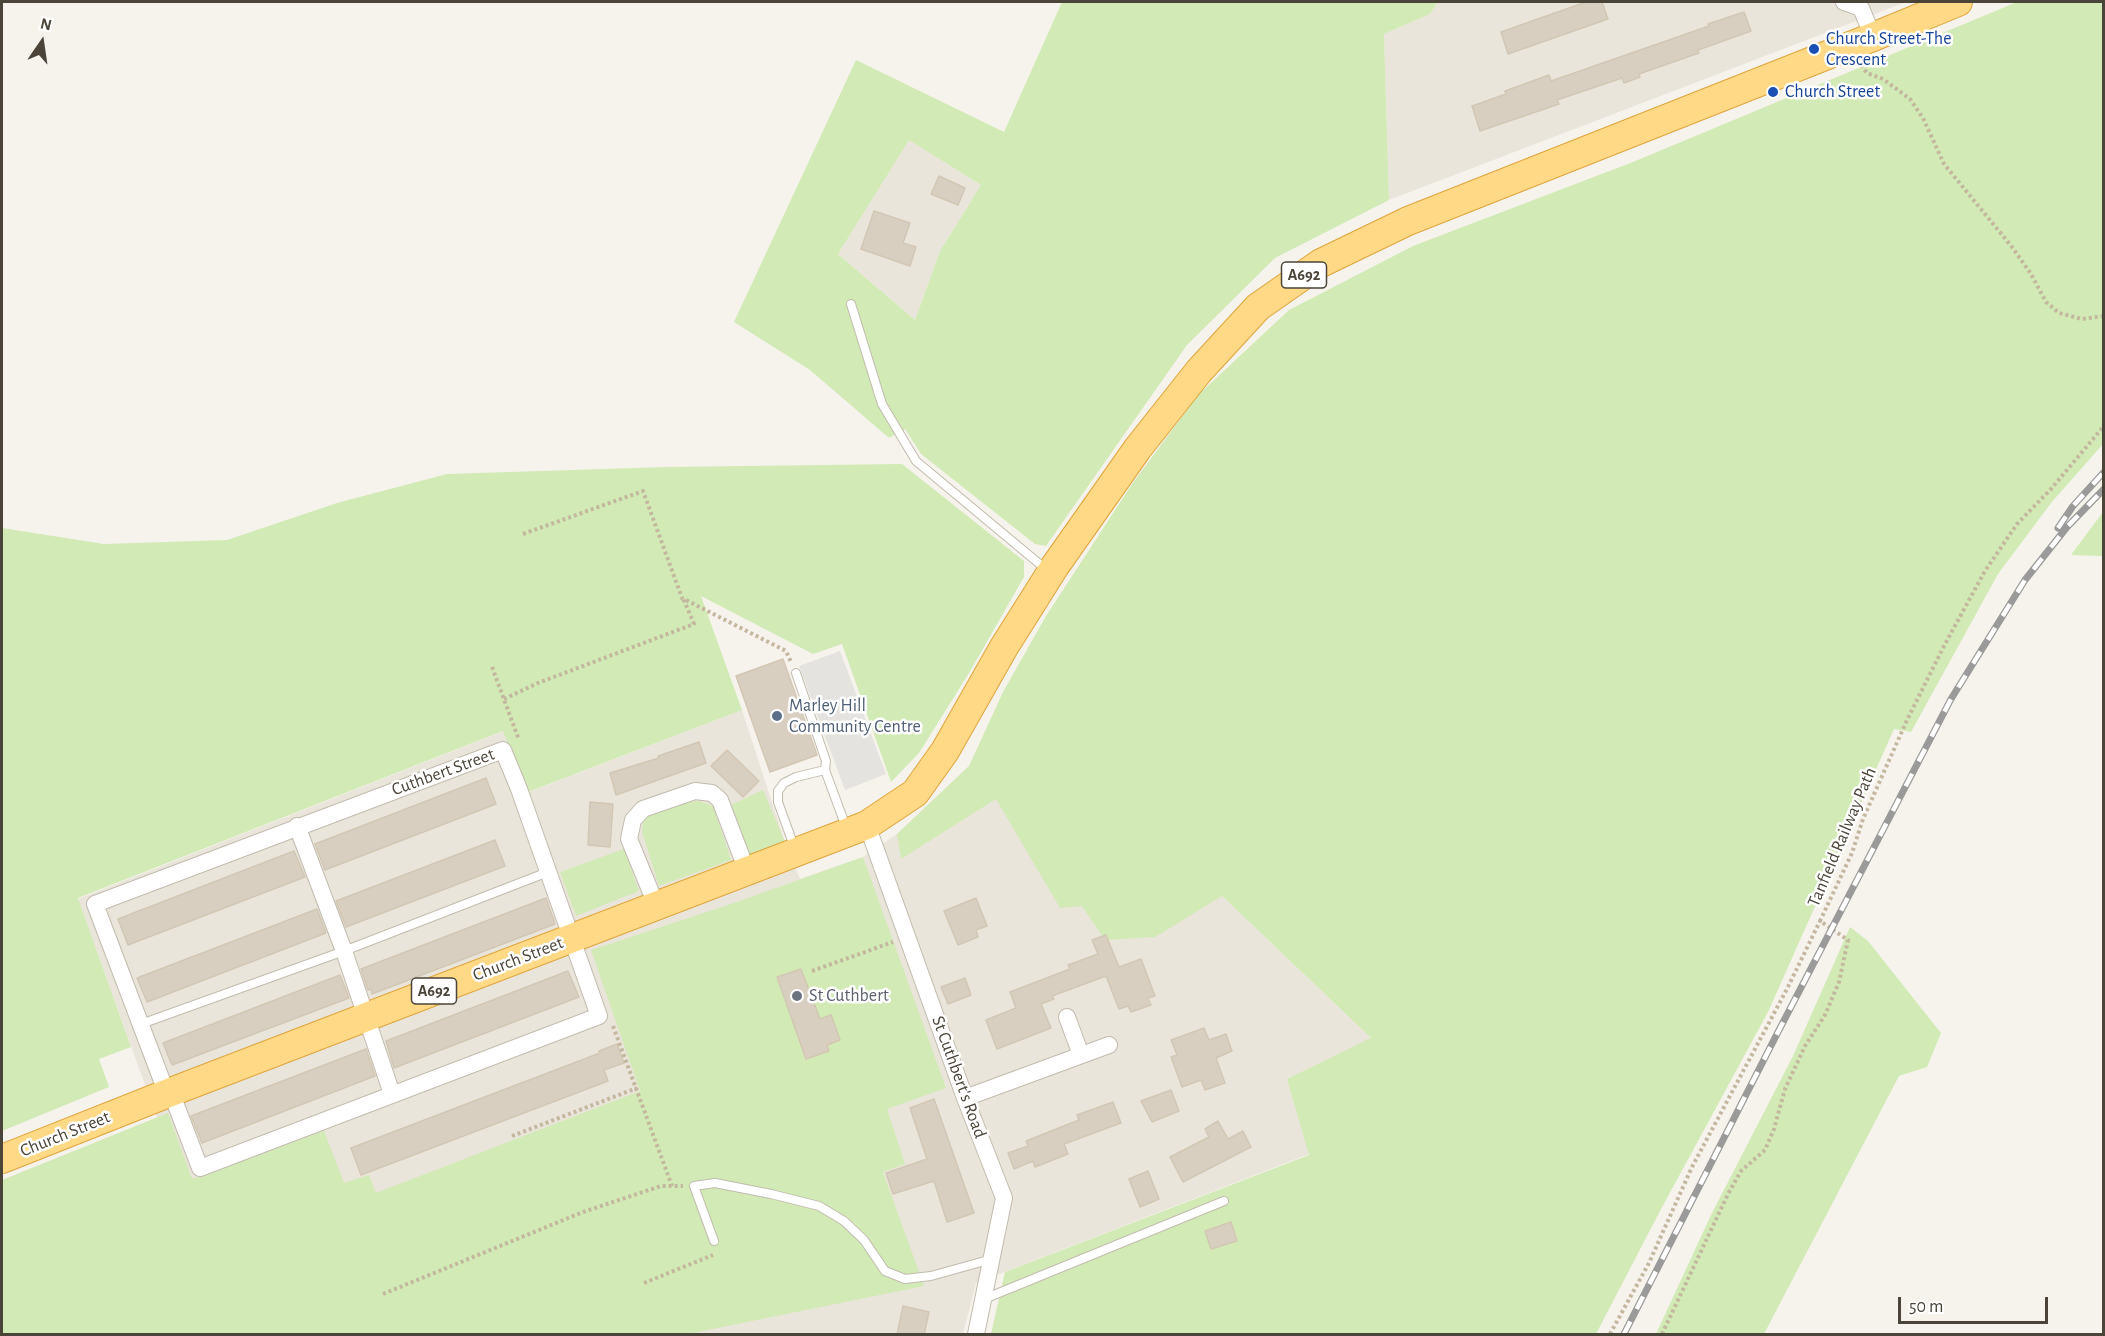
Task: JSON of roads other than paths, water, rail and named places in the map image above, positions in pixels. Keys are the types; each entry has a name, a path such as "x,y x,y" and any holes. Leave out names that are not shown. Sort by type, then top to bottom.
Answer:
{"highway":[{"name":"A692","path":"858,829 915,793 945,751 1004,647 1051,574 1138,448 1199,371 1258,307 1321,263 1408,221 1958,2"},
{"name":"Church Street","path":"2,1159 858,829"}],"street":[{"path":"1844,2 1861,8 1873,37"},
{"name":"Cuthbert Street","path":"503,750 519,789 599,1016 200,1168 141,1024 95,903 297,826 503,750"},
{"path":"657,907 630,839 633,820 643,809 695,791 712,793 720,800 747,872"},
{"path":"297,826 344,951 392,1094"},
{"name":"St Cuthbert's Road","path":"858,829 908,937 965,1098 1004,1198 976,1335"},
{"path":"1067,1017 1081,1055"},
{"path":"965,1098 1109,1045"}],"lane":[{"path":"851,304 882,404 916,461 1051,574"},
{"path":"796,673 826,760 825,770 858,829"},
{"path":"796,852 778,802 778,791 784,783 796,777 825,770"},
{"path":"141,1024 344,951 548,872"},
{"path":"714,1241 694,1186 716,1183 819,1206 851,1227 864,1240 885,1271 905,1279 931,1276 992,1259"},
{"path":"984,1299 1224,1202"}],"railway":[{"path":"2058,528 2073,506 2104,472"},
{"path":"1624,1334 1951,699 2025,580 2067,527 2104,489"}],"place":[{"name":"Church Street-The Crescent","path":"1814,49"},
{"name":"Church Street","path":"1773,92"},
{"name":"Marley Hill Community Centre","path":"777,716"},
{"name":"St Cuthbert","path":"797,996"}]}
